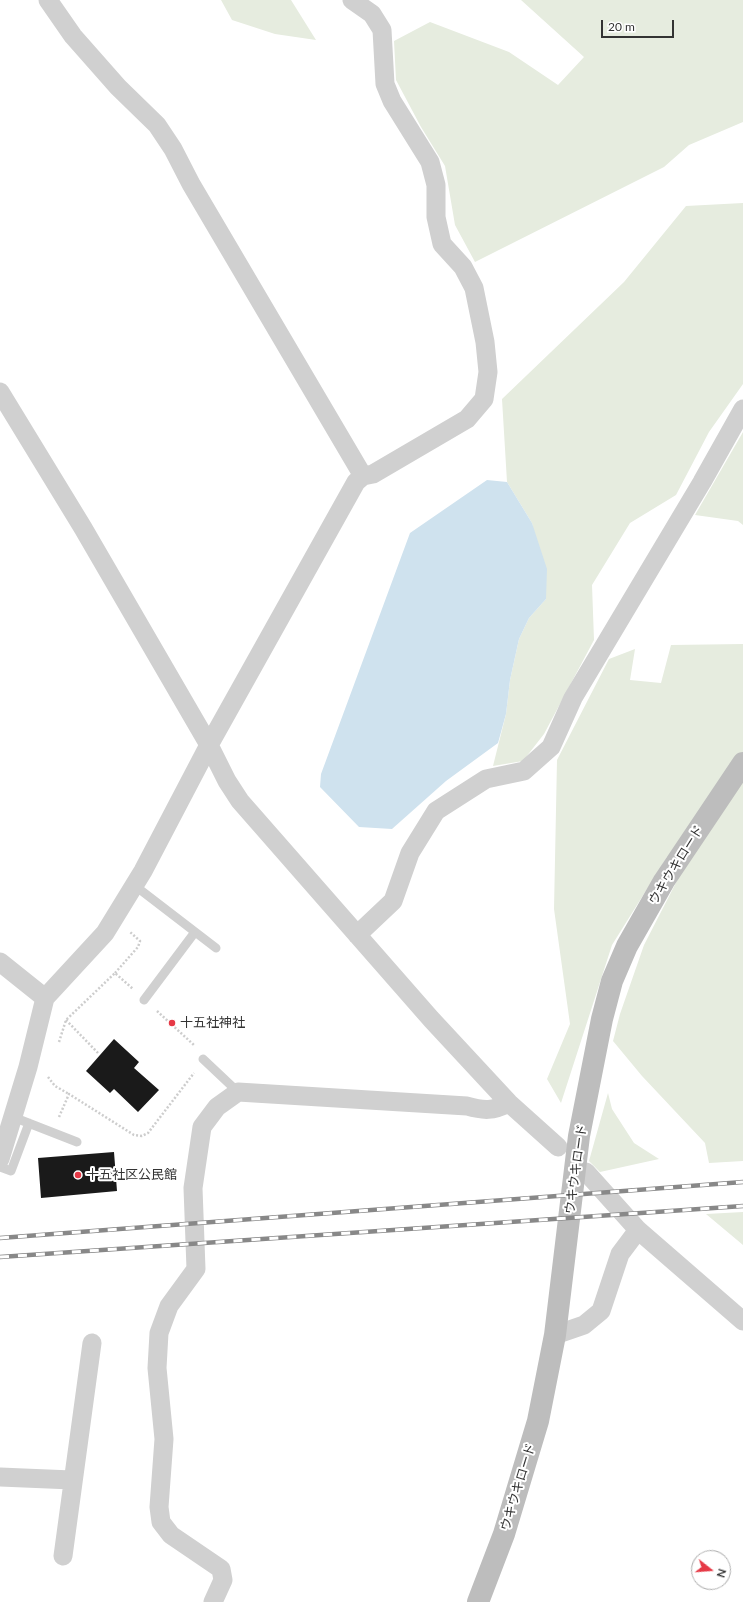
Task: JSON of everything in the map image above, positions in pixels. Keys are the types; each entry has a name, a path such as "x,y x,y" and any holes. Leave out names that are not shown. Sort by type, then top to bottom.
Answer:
{"street":[{"path":"48,0 73,36 118,87 161,131 363,476"},
{"path":"0,1159 21,1120 46,998 105,933 114,920 134,886 209,745 352,489 363,476 373,474 467,419 484,399 488,372 474,288 463,267 442,244 436,217 436,185 430,162 392,101 385,84 382,30 372,14 357,2 352,0"},
{"path":"0,392 83,528 209,745 227,781 240,801 431,1019 509,1102 558,1147"},
{"path":"357,935 394,901 410,853 436,811 486,779 524,771 551,747 573,698 702,482 743,409"},
{"name":"ウキウキロード","path":"478,1602 504,1534 538,1421 555,1335 579,1136 602,1019 612,981 627,946 664,881 743,763"},
{"path":"0,962 46,998"},
{"path":"213,1602 223,1580 220,1569 171,1535 161,1522 159,1507 164,1439 157,1368 159,1333 169,1306 196,1269 193,1188 202,1128 217,1107 238,1092 467,1106 483,1110 496,1109 509,1102"},
{"path":"586,1172 638,1230 743,1321"},
{"path":"555,1335 584,1325 601,1311 620,1254 638,1230"},
{"path":"63,1556 72,1480 92,1343"},
{"path":"0,1477 72,1480"}],"lane":[{"path":"134,886 216,948"},
{"path":"144,1000 195,932"},
{"path":"203,1059 238,1092"},
{"path":"0,1167 11,1171 21,1120 77,1142"}],"path":[{"path":"57,1048 66,1020 115,973 138,947 140,941 114,920"},
{"path":"48,1075 49,1080 55,1086 134,1135 142,1136 148,1133 201,1065 203,1059 202,1052 115,973"},
{"path":"46,998 98,1053"},
{"path":"53,1132 69,1094"}],"shaded area":[{"path":"221,0 291,0 316,40 275,34 232,20"},
{"path":"521,0 743,0 743,122 689,145 664,167 475,262 455,225 445,166 421,127 396,80 394,41 430,22 509,52 558,85 584,57"},
{"path":"743,203 743,384 709,432 676,495 630,523 592,585 594,640 544,734 523,761 493,766 506,714 510,680 519,639 529,618 546,599 532,523 507,482 502,399 624,282 686,206"},
{"path":"743,432 743,525 738,521 695,515"},
{"path":"743,644 743,1161 709,1163 705,1143 642,1076 613,1041 620,1014 644,945 683,869 667,857 612,945 561,1103 547,1079 570,1024 554,909 557,760 609,659 635,649 630,680 661,683 671,645"},
{"path":"608,1093 612,1109 634,1143 659,1159 600,1172 589,1161"},
{"path":"743,1212 743,1245 706,1214"}],"water":[{"path":"487,480 507,482 532,523 547,569 546,599 529,618 519,639 510,680 506,714 498,743 446,781 392,829 359,827 320,787 321,774 410,533"}],"building":[{"path":"114,1039 139,1062 134,1068 159,1090 138,1112 114,1089 110,1093 86,1071"},
{"name":"十五社区公民館","path":"114,1152 117,1191 41,1198 38,1158"}],"railway":[{"path":"0,1238 743,1182"},
{"path":"0,1257 743,1206"}],"place":[{"name":"十五社神社","path":"172,1023"},
{"name":"十五社区公民館","path":"78,1175"}]}
